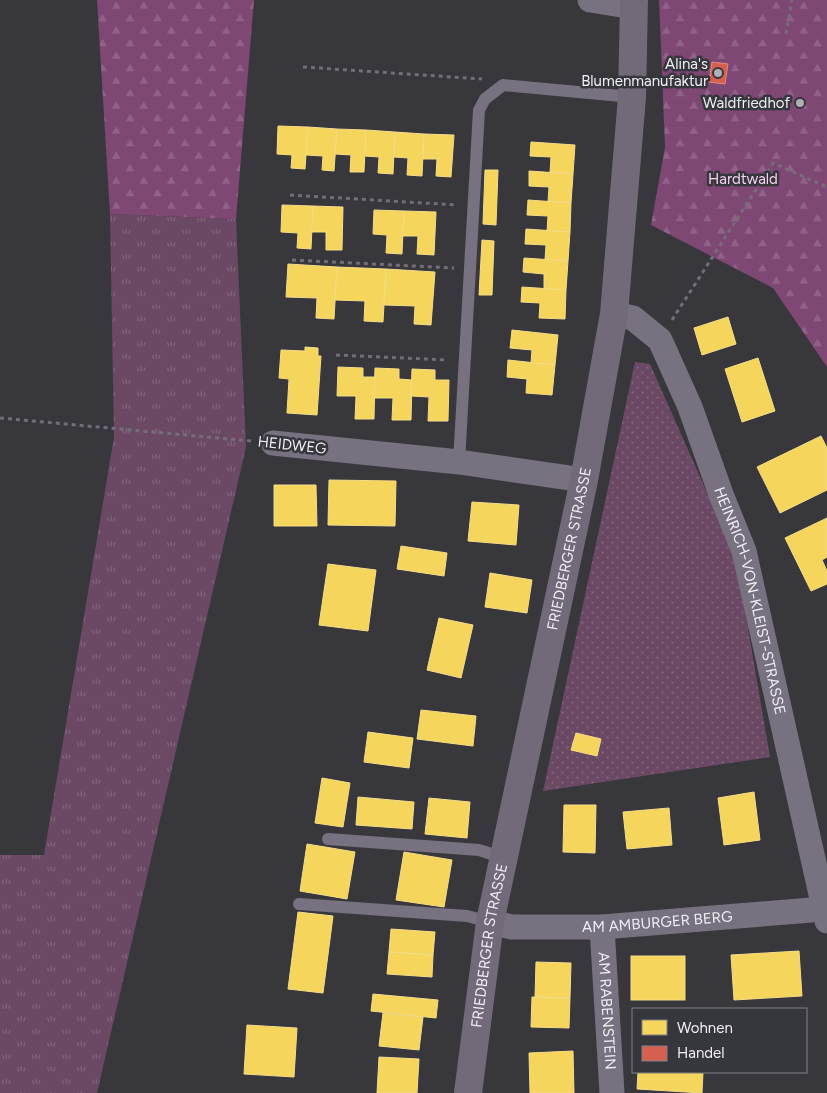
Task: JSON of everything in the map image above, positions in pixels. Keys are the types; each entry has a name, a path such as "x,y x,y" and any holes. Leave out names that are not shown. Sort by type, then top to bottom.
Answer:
{"street":[{"path":"590,0 634,4"},
{"name":"FRIEDBERGER STRASSE","path":"468,1093 490,922 584,480 614,314 632,97 634,4"},
{"name":"HEINRICH-VON-KLEIST-STRASSE","path":"614,314 633,318 660,340 690,407 722,497 744,551 826,915"},
{"name":"HEIDWEG","path":"274,443 459,462 584,480"},
{"name":"AM AMBURGER BERG","path":"490,922 512,927 602,927 826,915"},
{"name":"AM RABENSTEIN","path":"602,927 612,1093"}],"lane":[{"path":"459,462 479,110 485,99 502,86 601,96 632,97"},
{"path":"328,839 479,850 504,858"},
{"path":"299,904 466,916 490,922"}],"path":[{"path":"786,34 792,0"},
{"path":"303,67 482,79 492,94"},
{"path":"660,340 774,163 827,187"},
{"path":"290,195 474,206"},
{"path":"292,260 470,269"},
{"path":"336,355 465,361"},
{"name":"HEIDWEG","path":"0,418 274,443"}],"green space":[{"path":"97,0 254,0 236,219 110,214"},
{"name":"Hardtwald","path":"659,0 827,0 827,367 773,288 651,225 665,147"},
{"path":"110,214 236,219 246,447 97,1093 0,1093 0,855 44,855 114,437"},
{"path":"635,362 650,364 736,558 770,757 543,791"}],"building: Wohnen":[{"path":"278,126 308,127 305,169 291,168 292,155 277,154"},
{"path":"308,127 337,129 334,171 322,170 323,156 306,155"},
{"path":"337,129 366,130 364,172 350,172 351,155 335,154"},
{"path":"366,130 395,132 393,174 378,173 379,157 365,156"},
{"path":"395,132 424,134 422,176 407,175 408,158 394,157"},
{"path":"424,134 454,135 451,177 436,176 437,159 423,159"},
{"path":"531,142 575,145 573,174 550,172 551,157 530,156"},
{"path":"485,170 498,170 496,225 483,224"},
{"path":"529,171 573,174 571,203 548,202 549,187 529,186"},
{"path":"528,200 571,203 570,232 547,231 548,216 527,215"},
{"path":"282,205 313,206 311,249 297,248 298,233 281,232"},
{"path":"313,206 343,207 342,250 326,250 326,232 312,232"},
{"path":"374,210 404,211 402,254 386,253 387,235 373,234"},
{"path":"404,211 436,212 434,255 417,254 418,236 403,236"},
{"path":"526,229 570,232 568,261 545,260 546,245 525,244"},
{"path":"482,240 494,241 492,295 479,295"},
{"path":"524,258 568,261 566,290 544,289 544,274 523,272"},
{"path":"288,264 337,267 334,319 316,318 317,298 286,297"},
{"path":"337,267 386,269 383,322 364,321 365,301 335,300"},
{"path":"386,269 435,272 431,325 414,324 415,306 384,305"},
{"path":"522,287 566,290 565,319 539,318 540,303 521,302"},
{"path":"728,317 736,344 702,355 694,328"},
{"path":"512,330 558,335 555,365 531,363 532,350 510,348"},
{"path":"305,347 318,348 318,356 321,356 317,415 287,413 289,379 279,378 281,350 305,351"},
{"path":"758,358 775,411 742,422 725,369"},
{"path":"508,360 555,365 552,395 526,393 527,379 507,377"},
{"path":"338,367 363,368 363,377 375,377 374,419 355,419 356,396 337,396"},
{"path":"375,368 399,369 399,379 412,380 411,420 392,420 393,398 374,398"},
{"path":"412,369 435,370 435,380 449,380 448,421 428,421 429,397 411,396"},
{"path":"821,436 827,448 827,490 780,513 757,467"},
{"path":"329,480 396,481 395,526 328,525"},
{"path":"274,485 316,485 317,526 274,526"},
{"path":"472,502 519,505 516,545 468,541"},
{"path":"827,518 827,557 822,560 827,571 827,584 811,591 785,538"},
{"path":"401,546 447,553 444,576 397,569"},
{"path":"328,564 376,570 368,631 319,625"},
{"path":"490,573 532,580 527,613 485,607"},
{"path":"439,618 473,625 461,678 427,670"},
{"path":"421,710 476,716 473,746 417,739"},
{"path":"368,732 413,738 409,768 364,762"},
{"path":"576,733 601,739 597,756 571,750"},
{"path":"322,778 350,783 343,827 315,823"},
{"path":"754,792 760,840 724,845 718,798"},
{"path":"358,797 414,802 412,829 356,825"},
{"path":"429,798 470,802 467,838 425,834"},
{"path":"564,805 596,805 595,853 563,852"},
{"path":"669,808 672,845 627,849 623,812"},
{"path":"307,844 355,852 347,899 300,891"},
{"path":"404,852 452,860 444,907 396,900"},
{"path":"298,912 333,916 323,993 288,989"},
{"path":"391,929 435,932 433,955 389,952"},
{"path":"799,951 802,996 734,1000 731,955"},
{"path":"389,952 433,955 432,977 387,974"},
{"path":"631,956 685,956 685,1000 631,1000"},
{"path":"536,962 571,963 570,998 535,997"},
{"path":"373,994 438,1000 436,1018 371,1011"},
{"path":"532,997 570,998 569,1028 531,1027"},
{"path":"383,1013 423,1017 419,1050 379,1046"},
{"path":"247,1025 297,1028 294,1077 244,1074"},
{"path":"573,1051 574,1093 530,1093 529,1053"},
{"path":"379,1057 419,1059 417,1093 377,1093"},
{"path":"638,1073 703,1073 702,1093 637,1089"}],"building: Handel":[{"name":"Alina's Blumenmanufaktur","path":"712,62 728,64 725,84 709,82"}],"place":[{"name":"Alina's Blumenmanufaktur","path":"718,73"},
{"name":"Waldfriedhof","path":"800,103"}]}
